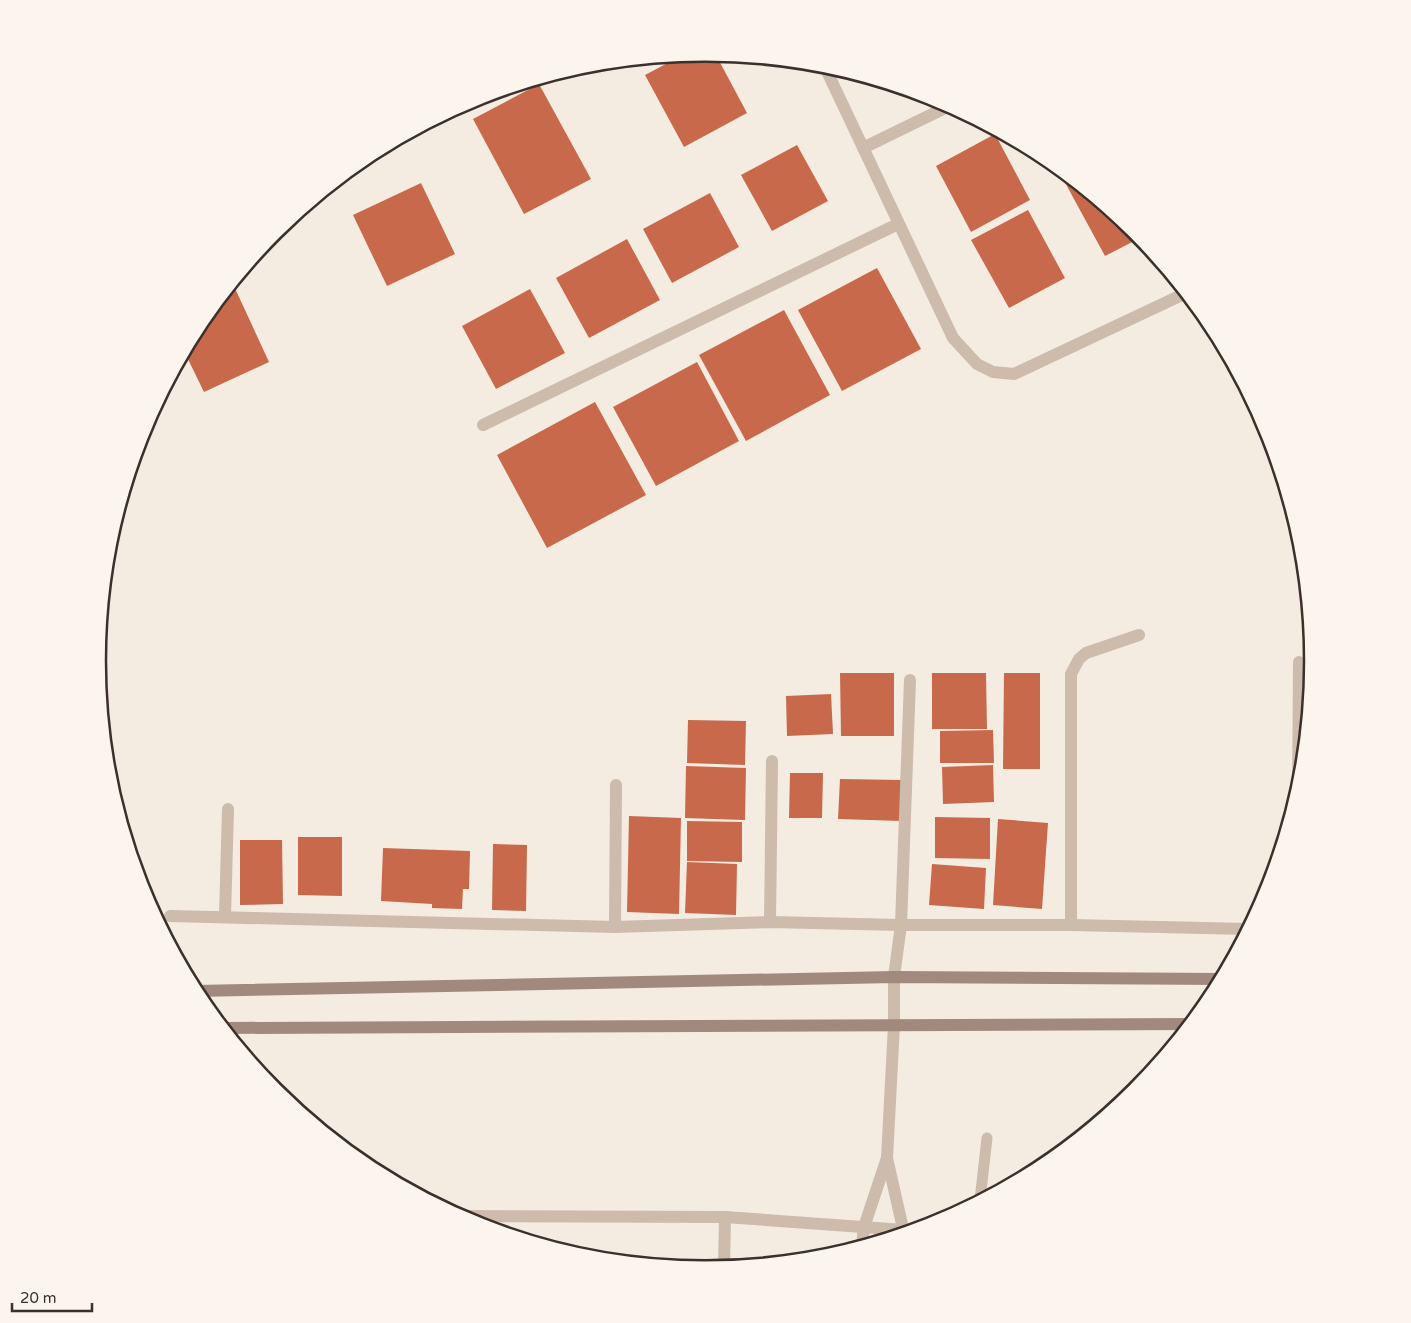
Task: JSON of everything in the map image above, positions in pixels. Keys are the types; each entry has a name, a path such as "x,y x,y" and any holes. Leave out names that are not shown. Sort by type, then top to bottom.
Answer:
{"main road":[{"path":"205,991 894,977 1214,978"},
{"path":"232,1028 1182,1024"}],"street":[{"path":"829,76 953,338 977,364 993,372 1014,374 1180,296"},
{"path":"863,148 940,110"},
{"path":"483,425 898,224"},
{"path":"1071,925 1071,674 1079,659 1086,654 1139,635"},
{"path":"1298,744 1299,662"},
{"path":"863,1239 864,1227 887,1158 894,1025 894,977 901,925 910,680"},
{"path":"770,922 772,761"},
{"path":"615,926 616,785"},
{"path":"225,916 228,809"},
{"path":"170,916 615,926 770,922 1241,929"},
{"path":"887,1158 903,1227"},
{"path":"724,1260 725,1217"},
{"path":"491,1221 725,1217 893,1231"}],"lane":[{"path":"981,1193 987,1138"}],"building":[{"path":"720,63 747,113 684,147 645,75 666,64"},
{"path":"540,86 591,179 524,214 473,119 529,89"},
{"path":"992,136 998,139 1030,200 971,232 936,166"},
{"path":"797,145 828,201 772,231 741,175"},
{"path":"1065,182 1100,211 1133,242 1105,256"},
{"path":"421,183 455,254 387,286 353,215"},
{"path":"710,193 739,247 672,283 643,229"},
{"path":"1028,210 1065,278 1009,308 971,240"},
{"path":"627,239 660,300 589,338 556,278"},
{"path":"877,268 921,349 842,391 798,310"},
{"path":"530,289 565,353 496,389 462,326"},
{"path":"236,290 269,362 204,392 188,360 207,329"},
{"path":"784,310 830,395 746,441 699,355"},
{"path":"697,362 739,441 656,486 613,407"},
{"path":"595,402 646,495 547,548 497,455"},
{"path":"840,673 894,673 894,736 841,736"},
{"path":"932,673 986,673 987,729 932,729"},
{"path":"1004,673 1040,673 1040,769 1003,769"},
{"path":"831,694 833,734 787,736 786,696"},
{"path":"688,720 746,721 745,765 687,763"},
{"path":"993,730 994,763 940,763 940,731"},
{"path":"993,765 994,802 943,804 942,767"},
{"path":"686,766 746,768 745,820 685,818"},
{"path":"790,773 823,773 822,818 789,818"},
{"path":"840,779 902,780 902,821 838,819"},
{"path":"629,816 681,818 679,914 627,912"},
{"path":"935,817 990,818 990,859 935,858"},
{"path":"998,819 1048,823 1042,909 993,905"},
{"path":"687,821 742,822 742,862 687,861"},
{"path":"298,837 342,837 342,896 298,895"},
{"path":"240,840 282,840 283,904 240,905"},
{"path":"493,844 527,845 526,911 492,910"},
{"path":"383,848 470,851 469,889 463,889 462,909 432,908 432,904 381,901"},
{"path":"687,862 737,864 736,915 685,913"},
{"path":"932,864 986,868 984,909 929,905"}]}
